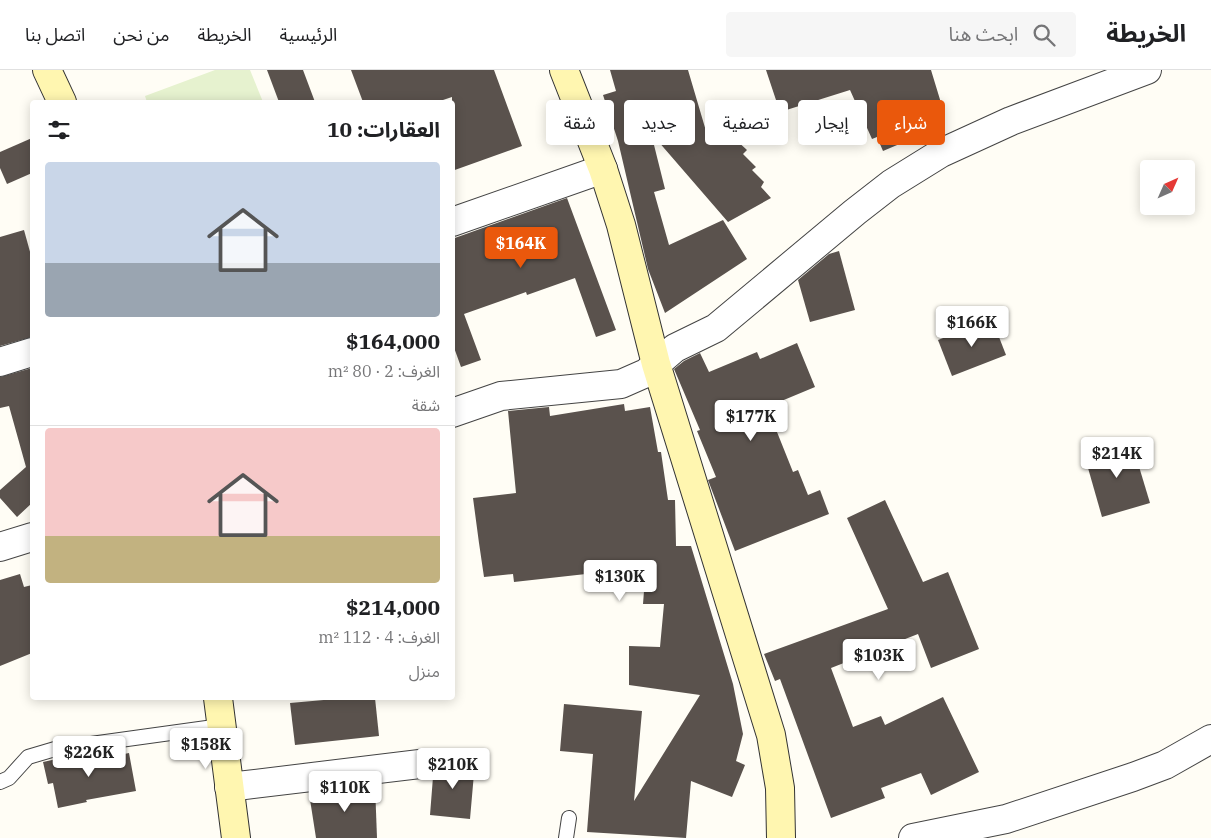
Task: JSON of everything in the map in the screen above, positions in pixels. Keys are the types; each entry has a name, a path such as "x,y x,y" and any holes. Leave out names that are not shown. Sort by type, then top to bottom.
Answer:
{"main road":[{"path":"47,70 61,100"},
{"path":"564,70 603,169 621,225 656,364 771,735 780,788 781,838"},
{"path":"218,700 236,838"}],"street":[{"path":"455,412 501,396 621,384 635,379 675,348 716,328 891,184 941,153 1011,121 1147,70"},
{"path":"455,221 603,169"},
{"path":"0,362 30,353"},
{"path":"0,547 30,538"},
{"path":"913,838 1006,819 1133,778 1165,765 1211,739"},
{"path":"229,787 428,763"}],"lane":[{"path":"0,782 9,778 28,757 55,749 221,726"},
{"path":"566,838 568,818"}],"green space":[{"path":"215,70 250,70 262,100 146,100 145,96"}],"building":[{"path":"267,70 303,70 314,100 278,100"},
{"path":"351,70 494,70 522,146 455,170 455,100 452,100 452,97 443,100 362,100"},
{"path":"610,70 688,70 705,128 705,145 742,145 747,150 743,154 756,167 752,170 764,182 761,187 771,198 728,222 661,145 695,145 695,100 624,100 624,145 654,145 665,189 654,192 669,245 723,220 747,259 665,313 648,269 614,129 614,100 605,100 603,95 616,91"},
{"path":"766,70 931,70 940,100 877,100 877,137 872,139 867,128 867,100 854,100 850,90 818,100 798,100 798,106 788,109 788,100 776,100"},
{"path":"30,139 30,174 7,184 0,168 0,152"},
{"path":"880,145 897,145 883,151"},
{"path":"567,198 616,330 596,337 575,278 527,295 526,292 464,314 481,360 461,367 455,350 455,238"},
{"path":"24,230 30,252 30,338 0,346 0,237"},
{"path":"839,251 855,310 810,322 798,280 829,254"},
{"path":"992,319 1006,355 952,376 938,340"},
{"path":"797,343 815,387 767,407 793,472 798,470 808,495 820,490 829,514 735,551 708,480 716,477 697,431 700,430 674,369 684,361 700,353 709,372 757,352 760,359"},
{"path":"30,369 30,505 17,517 0,498 0,490 26,467 9,406 0,408 0,377"},
{"path":"624,404 625,411 650,407 658,452 661,452 668,500 675,500 676,546 691,546 733,684 743,734 736,761 745,765 732,797 691,781 686,838 587,832 593,754 560,751 564,704 642,711 634,801 700,695 629,685 629,646 660,647 664,604 643,604 644,591 588,591 588,575 586,574 514,582 513,574 484,577 479,543 473,498 516,493 508,411 549,407 550,416"},
{"path":"1131,440 1150,503 1102,517 1084,454"},
{"path":"885,500 923,582 948,572 979,649 931,668 918,634 831,668 853,727 881,716 885,725 943,697 979,772 931,795 921,773 881,788 885,798 831,818 780,679 775,681 764,654 888,609 847,518"},
{"path":"20,574 24,587 30,586 30,654 0,666 0,580"},
{"path":"324,700 375,700 379,736 295,745 290,703"},
{"path":"129,753 136,791 86,800 87,802 58,808 53,783 48,784 43,762 79,754 81,763"},
{"path":"443,760 475,762 470,819 430,815 433,777 442,770"},
{"path":"375,785 377,838 316,838 309,793"}]}
